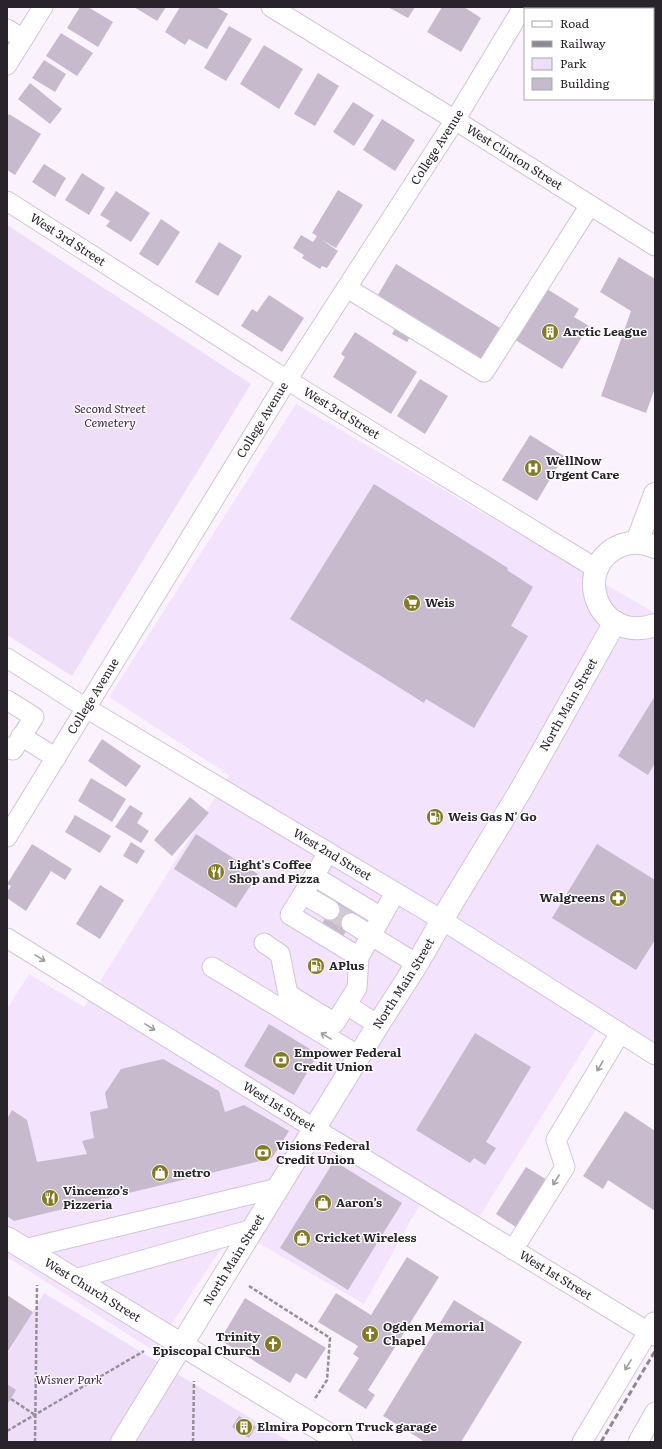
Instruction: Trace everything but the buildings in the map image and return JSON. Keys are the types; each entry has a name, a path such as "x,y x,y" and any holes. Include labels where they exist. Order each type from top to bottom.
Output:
{"main road":[{"path":"655,494 646,545 627,544 618,547 609,553 597,569 594,579 596,599 600,608 607,616 624,627 634,629 655,625"},
{"name":"North Main Street","path":"122,1442 416,964 522,788 615,622"},
{"name":"West Church Street","path":"16,1244 341,1442"}],"street":[{"path":"7,65 43,7"},
{"name":"West Clinton Street","path":"271,7 455,120 655,246"},
{"name":"College Avenue","path":"7,837 287,380 455,120 523,7"},
{"path":"7,29 23,39"},
{"name":"West 3rd Street","path":"7,201 287,380 597,569"},
{"path":"347,288 484,372 590,205"},
{"name":"West 2nd Street","path":"7,658 86,708 442,920 655,1055"},
{"path":"7,700 34,717 14,741 56,758"},
{"path":"328,852 290,916 358,957"},
{"path":"314,876 381,917"},
{"path":"264,943 280,954 288,994 335,1023 357,988 358,957 395,893"},
{"path":"303,894 330,910"},
{"path":"351,923 416,964"},
{"name":"West 1st Street","path":"7,938 314,1129 513,1250 653,1329"},
{"path":"212,967 359,1056"},
{"path":"347,1005 378,1025"},
{"path":"513,1250 565,1167 556,1140 620,1033"},
{"path":"16,1244 278,1188"},
{"path":"75,1279 253,1229"},
{"path":"582,1442 653,1329"},
{"path":"638,1442 655,1412"}],"path":[{"path":"35,1442 37,1285"},
{"path":"250,1286 330,1338 327,1380 314,1400"},
{"path":"7,1431 144,1350"},
{"path":"193,1442 194,1381"},
{"path":"11,1399 36,1415"}],"shaded area":[{"path":"296,404 655,613 655,1045 606,1013 468,1235 420,1204 364,1304 234,1229 154,1351 7,1257 7,1009 29,974 84,1007 229,775 109,697"}],"green space":[{"name":"Second Street Cemetery","path":"7,225 251,384 72,676 7,635"},
{"name":"Wisner Park","path":"44,1293 290,1442 7,1442 7,1355"}],"tunnel":[{"path":"330,910 351,923"}],"railway":[{"path":"601,1442 655,1351"}],"place":[{"name":"Arctic League","path":"550,332"},
{"name":"WellNow Urgent Care","path":"533,468"},
{"name":"Weis","path":"412,603"},
{"name":"Weis Gas N' Go","path":"435,817"},
{"name":"Light's Coffee Shop and Pizza","path":"216,872"},
{"name":"Walgreens","path":"618,898"},
{"name":"APlus","path":"316,966"},
{"name":"Empower Federal Credit Union","path":"281,1060"},
{"name":"Visions Federal Credit Union","path":"263,1153"},
{"name":"metro","path":"160,1173"},
{"name":"Vincenzo’s Pizzeria","path":"50,1198"},
{"name":"Aaron’s","path":"323,1203"},
{"name":"Cricket Wireless","path":"302,1238"},
{"name":"Ogden Memorial Chapel","path":"370,1334"},
{"name":"Trinity Episcopal Church","path":"273,1344"},
{"name":"Elmira Popcorn Truck garage","path":"244,1427"}]}
